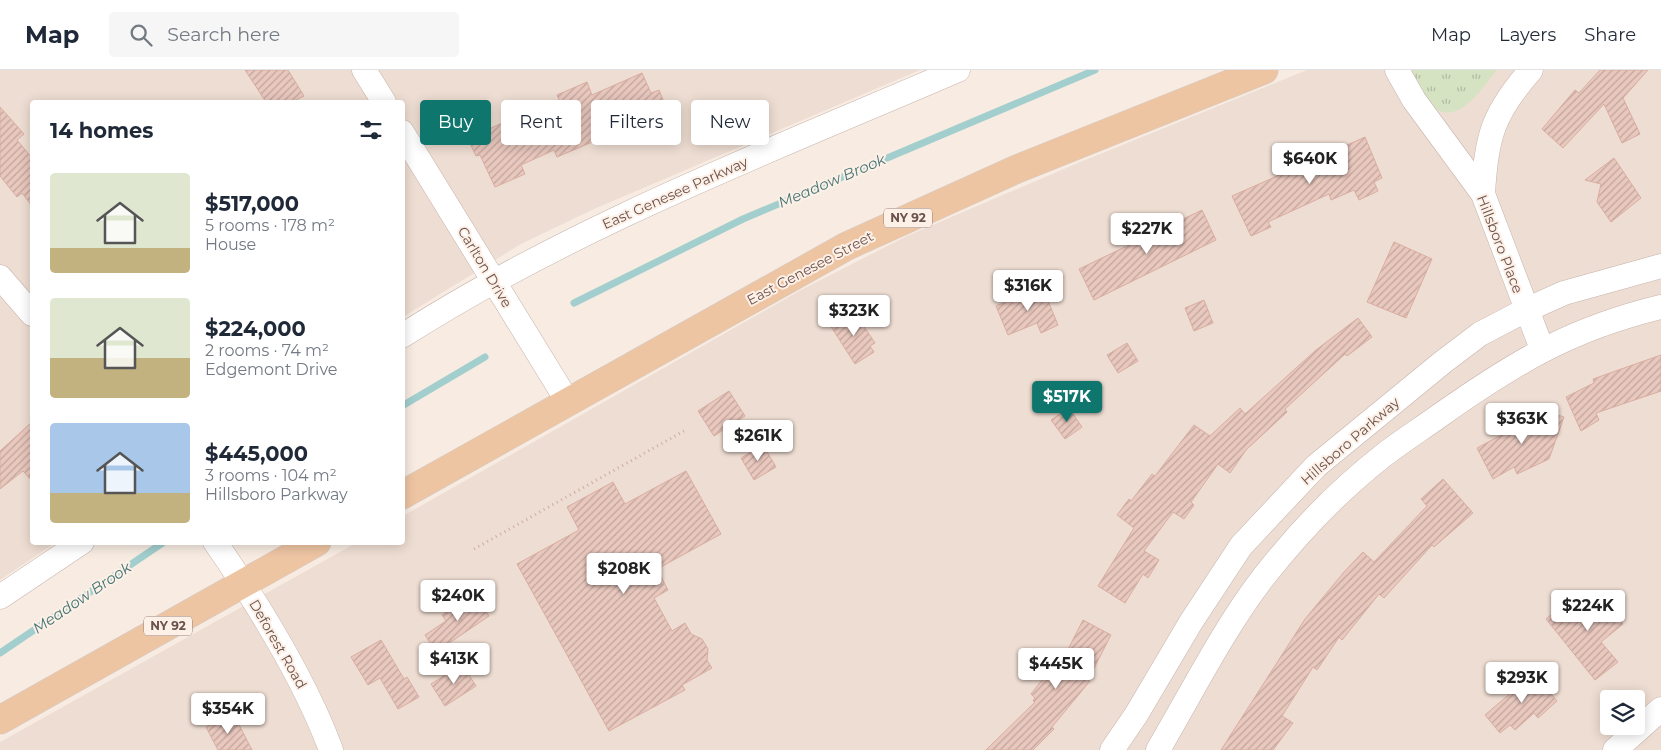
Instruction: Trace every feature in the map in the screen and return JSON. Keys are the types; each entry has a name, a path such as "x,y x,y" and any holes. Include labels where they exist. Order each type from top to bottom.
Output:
{"main road":[{"name":"East Genesee Street","path":"405,493 847,246 1016,169 1264,70"},
{"name":"NY 92","path":"0,720 312,545"}],"street":[{"path":"364,70 383,100"},
{"name":"East Genesee Parkway","path":"405,334 494,281 650,202 958,70"},
{"name":"Hillsboro Place","path":"1397,70 1414,100 1483,194 1542,349"},
{"path":"1483,194 1485,157 1496,118 1508,96 1530,70"},
{"name":"Carlton Drive","path":"405,137 568,402"},
{"name":"Hillsboro Parkway","path":"1112,750 1136,715 1192,622 1241,546 1316,466 1480,334 1526,310 1564,294 1661,266"},
{"path":"0,277 30,312"},
{"path":"1158,750 1226,634 1261,580 1340,493 1383,456 1497,375 1542,349 1575,334 1661,307"},
{"path":"0,597 78,545"},
{"name":"Deforest Road","path":"217,545 243,584 318,714 331,750"},
{"path":"1615,750 1661,709"}],"path":[{"path":"474,549 684,431"}],"shaded area":[{"path":"0,70 920,70 769,134 769,100 691,100 691,145 744,145 594,209 521,244 405,316 405,100 30,100 30,545 52,545 0,580"},
{"path":"1307,70 1661,70 1661,750 0,750 0,742 352,545 405,545 405,515 801,290 907,236 1078,163"}],"green space":[{"path":"1406,70 1497,70 1470,102 1453,112 1444,112 1431,105"}],"building":[{"path":"245,70 288,70 304,96 296,100 265,100"},
{"path":"1600,70 1648,70 1623,98 1640,134 1622,143 1604,104 1563,148 1542,129 1575,90 1579,93"},
{"path":"642,73 651,93 659,90 663,100 591,100 591,143 557,157 554,150 521,165 525,174 495,187 480,155 476,156 471,145 491,145 491,128 501,123 501,145 581,145 581,100 559,100 557,95 587,82 592,95"},
{"path":"0,107 24,134 17,140 30,156 30,203 22,193 17,197 0,176"},
{"path":"1365,137 1382,178 1374,182 1378,191 1359,200 1354,190 1331,200 1329,194 1268,222 1271,227 1251,236 1232,196"},
{"path":"1614,158 1641,198 1611,222 1597,202 1601,184 1585,180"},
{"path":"1202,210 1216,240 1094,300 1079,269"},
{"path":"1394,242 1432,259 1406,318 1367,302"},
{"path":"1042,286 1058,325 1041,333 1037,323 1008,335 996,306"},
{"path":"1204,300 1213,323 1194,331 1185,308"},
{"path":"853,310 875,343 870,346 874,352 855,364 830,325"},
{"path":"1358,318 1372,337 1347,356 1345,354 1285,409 1287,412 1246,450 1230,473 1218,464 1191,502 1194,505 1184,519 1173,512 1144,551 1159,560 1148,578 1143,574 1125,603 1098,586 1134,528 1117,515 1129,499 1131,501 1152,474 1155,476 1194,425 1210,436 1240,408 1245,414 1316,350"},
{"path":"1127,343 1138,361 1118,373 1107,355"},
{"path":"1661,355 1661,391 1596,413 1599,420 1581,431 1566,397 1594,383 1593,379"},
{"path":"729,391 745,416 714,436 698,411"},
{"path":"1069,408 1082,427 1065,439 1051,420"},
{"path":"1546,411 1564,417 1549,459 1517,474 1514,467 1493,479 1477,448"},
{"path":"30,424 30,479 23,471 0,489 0,451"},
{"path":"763,445 776,467 754,480 741,458"},
{"path":"686,471 721,534 657,569 668,590 654,598 672,631 685,623 691,634 702,639 708,649 707,660 712,668 682,685 685,690 609,731 517,564 579,530 567,507 613,482 625,504"},
{"path":"1443,479 1473,513 1434,547 1432,545 1384,598 1379,594 1342,640 1339,637 1317,670 1313,667 1282,716 1293,723 1273,750 1221,750 1305,619 1363,552 1374,562 1427,506 1421,499"},
{"path":"1596,590 1623,624 1601,642 1618,662 1595,680 1546,619 1562,606 1568,613"},
{"path":"474,593 489,616 436,652 425,635 446,621 442,615"},
{"path":"1083,620 1111,635 1088,680 1090,681 1052,727 1054,729 1033,750 986,750 1035,702 1033,701 1035,698 1031,694 1049,671 1042,666 1054,651 1063,659"},
{"path":"381,640 404,679 407,677 419,697 398,709 380,678 368,685 351,657"},
{"path":"462,664 476,686 445,706 431,684"},
{"path":"1530,669 1557,701 1538,718 1534,713 1515,730 1510,725 1500,733 1485,715 1520,685 1517,680"},
{"path":"233,713 252,750 218,750 206,727"}],"waterway":[{"name":"Meadow Brook","path":"574,303 743,219 1095,70"},
{"name":"Meadow Brook","path":"405,404 485,357"},
{"name":"Meadow Brook","path":"0,653 160,545"}]}
